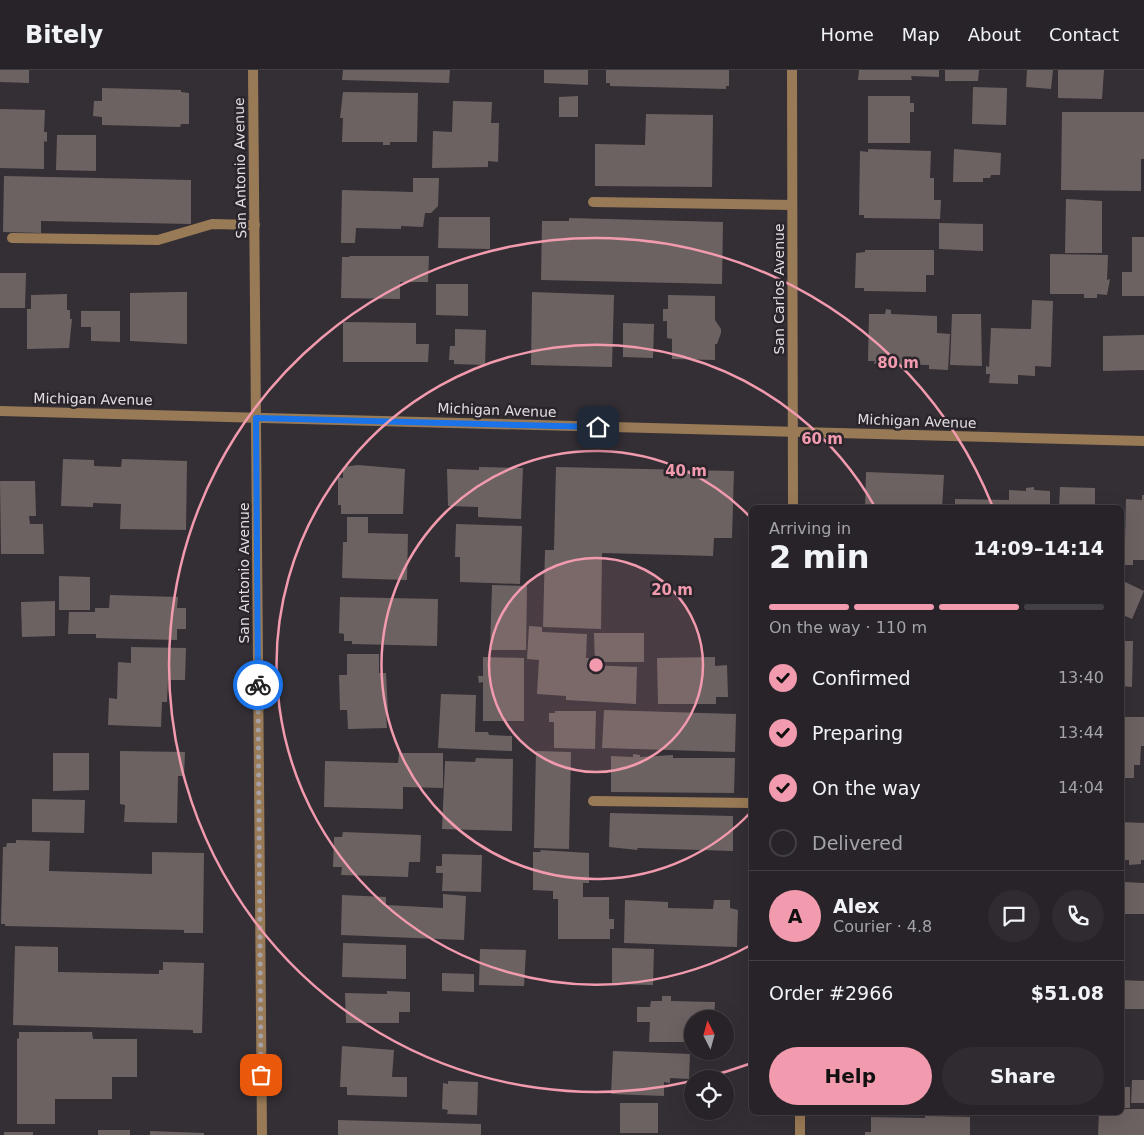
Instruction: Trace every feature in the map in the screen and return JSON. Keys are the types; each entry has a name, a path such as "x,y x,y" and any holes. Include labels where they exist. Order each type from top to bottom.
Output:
{"street":[{"name":"San Antonio Avenue","path":"253,70 262,1135"},
{"name":"San Carlos Avenue","path":"792,70 793,505"},
{"path":"593,202 792,205"},
{"path":"12,238 158,240 212,224 255,225"},
{"name":"Michigan Avenue","path":"0,411 1144,441"},
{"path":"593,801 749,803"},
{"path":"800,1115 800,1135"}],"building":[{"path":"0,70 29,70 29,83 0,82"},
{"path":"343,70 450,70 449,83 342,80"},
{"path":"544,70 588,70 588,85 544,83"},
{"path":"606,70 729,70 729,86 726,86 726,89 610,86 610,83 606,83"},
{"path":"859,70 939,70 939,77 911,76 912,80 858,80"},
{"path":"945,70 979,70 978,81 945,81"},
{"path":"1027,70 1053,70 1051,89 1026,87"},
{"path":"1058,70 1104,70 1102,99 1058,98"},
{"path":"973,87 1007,88 1006,125 972,124"},
{"path":"102,88 181,90 181,92 189,93 189,124 181,124 180,127 102,125 102,117 93,116 94,101 102,101"},
{"path":"343,92 418,93 417,142 390,142 390,145 383,145 383,142 342,142 343,118 340,118"},
{"path":"578,96 578,117 559,117 559,97"},
{"path":"868,96 910,96 910,103 914,103 914,112 910,112 910,143 868,143"},
{"path":"453,101 492,102 491,123 499,123 498,162 488,161 488,167 432,168 433,131 452,132"},
{"path":"0,109 45,110 44,132 47,132 47,142 44,141 44,169 0,168"},
{"path":"1062,112 1144,112 1144,159 1141,159 1141,191 1061,190"},
{"path":"646,114 713,115 712,187 595,186 595,144 645,145"},
{"path":"57,135 96,135 96,171 56,170"},
{"path":"868,149 931,151 930,178 934,178 934,200 941,200 940,219 864,218 864,215 859,215 860,151 868,152"},
{"path":"954,149 1001,153 1000,175 991,175 990,178 983,178 983,182 953,182"},
{"path":"4,176 191,180 191,224 41,221 41,233 3,232"},
{"path":"413,178 439,178 438,206 431,213 425,213 423,227 401,226 401,229 356,228 355,243 341,243 342,190 413,192"},
{"path":"1066,199 1102,201 1102,253 1065,253"},
{"path":"439,217 490,217 490,249 438,248"},
{"path":"569,218 723,222 722,284 541,280 542,221 569,221"},
{"path":"939,223 983,224 983,251 939,249"},
{"path":"1132,237 1144,237 1144,296 1122,296 1122,272 1132,272"},
{"path":"865,250 934,250 934,275 926,275 926,292 864,291 864,288 855,288 856,253 865,252"},
{"path":"1050,254 1108,255 1107,280 1110,279 1107,295 1097,294 1097,298 1084,298 1084,294 1050,294"},
{"path":"429,256 428,282 400,282 400,299 341,298 342,257"},
{"path":"0,273 26,273 25,308 0,308"},
{"path":"436,284 468,284 468,316 436,315"},
{"path":"187,292 187,344 130,341 130,293"},
{"path":"532,292 614,295 612,367 531,365"},
{"path":"67,294 67,310 70,310 70,319 72,319 69,348 27,349 27,309 31,309 31,295"},
{"path":"668,295 715,296 715,320 721,329 721,333 717,344 715,344 715,360 672,359 672,339 667,338 667,321 663,321 663,309 668,309"},
{"path":"1032,300 1053,301 1051,367 1035,366 1035,376 1018,375 1018,384 989,383 990,374 986,374 986,366 989,367 991,328 1031,329"},
{"path":"886,309 891,310 891,314 937,316 937,333 950,334 948,370 929,369 929,365 874,364 875,361 868,361 869,314 885,314"},
{"path":"81,311 120,311 120,342 91,341 91,327 81,327"},
{"path":"952,314 981,314 982,366 950,365"},
{"path":"343,322 416,323 416,344 429,344 428,362 343,362"},
{"path":"623,323 654,324 653,358 623,357"},
{"path":"455,329 486,330 485,365 454,364 454,360 449,360 450,346 455,346"},
{"path":"1144,335 1144,370 1103,371 1103,336"},
{"path":"63,459 94,460 94,466 121,467 122,459 187,461 186,530 120,529 121,504 93,503 93,507 61,506"},
{"path":"358,465 405,469 403,514 341,514 341,505 338,505 338,477 343,478 343,467"},
{"path":"479,467 523,468 521,519 478,517 478,507 448,506 447,469 479,470"},
{"path":"556,467 734,471 732,538 714,538 713,556 602,553 601,629 543,627 545,550 554,550"},
{"path":"866,472 944,475 942,505 865,505"},
{"path":"0,481 35,481 36,516 29,516 30,524 43,524 44,554 1,554"},
{"path":"1034,487 1034,490 1050,491 1050,505 955,505 955,499 1009,500 1009,490 1026,491 1026,488"},
{"path":"1060,487 1095,488 1095,505 1059,505"},
{"path":"1142,495 1144,495 1144,560 1133,560 1133,565 1124,565 1126,499 1142,500"},
{"path":"347,517 368,517 368,533 408,534 407,580 342,578 343,542 347,542"},
{"path":"456,524 522,526 520,584 460,582 460,557 455,557"},
{"path":"59,576 90,577 90,610 59,610"},
{"path":"1124,581 1144,591 1132,619 1124,615"},
{"path":"492,585 527,586 526,650 490,650"},
{"path":"110,595 178,597 177,608 186,608 186,629 177,629 177,640 96,638 96,634 68,634 69,612 95,612 95,608 109,608"},
{"path":"340,597 438,599 437,646 352,644 352,641 344,641 344,634 339,633"},
{"path":"55,601 55,636 22,637 21,602"},
{"path":"529,626 542,627 542,632 587,634 586,658 589,658 588,665 637,667 636,704 566,700 566,696 537,694 539,660 527,659"},
{"path":"594,633 644,633 644,662 595,662"},
{"path":"1124,641 1133,641 1132,687 1124,686"},
{"path":"131,647 186,648 185,680 168,680 167,702 162,702 161,727 108,725 109,698 117,699 118,662 131,663"},
{"path":"347,654 379,654 379,673 386,673 387,728 348,729 347,710 340,710 339,675 347,675"},
{"path":"483,657 524,658 524,721 483,721 483,682 479,683 478,676 483,676"},
{"path":"715,657 715,666 727,665 728,697 716,697 716,704 658,704 657,658"},
{"path":"441,694 476,695 475,732 512,736 512,751 438,748"},
{"path":"604,710 736,714 735,752 602,748"},
{"path":"555,711 596,711 595,749 554,748 554,722 549,722 549,713 555,713"},
{"path":"1124,717 1144,717 1144,746 1141,746 1140,765 1134,765 1134,778 1124,778"},
{"path":"120,751 185,752 184,776 178,776 177,823 124,822 125,805 120,804"},
{"path":"536,751 571,752 569,849 534,848"},
{"path":"53,753 89,753 89,790 53,791"},
{"path":"399,753 443,753 443,788 403,787 403,809 324,807 325,761 398,763"},
{"path":"633,754 640,755 640,757 673,755 673,758 735,758 734,793 611,792 611,756 633,757"},
{"path":"476,758 513,759 512,831 442,829 445,761 475,762"},
{"path":"32,799 85,800 84,833 32,832"},
{"path":"610,813 733,816 733,851 637,848 638,850 609,847"},
{"path":"1124,822 1144,823 1144,860 1141,860 1141,864 1129,865 1129,860 1124,860"},
{"path":"343,832 421,835 420,862 409,862 408,877 341,875 342,867 333,867 334,837 342,837"},
{"path":"16,840 50,841 49,871 152,874 152,852 204,853 203,933 184,933 184,930 5,926 5,924 1,924 3,847 6,847 7,843 16,843"},
{"path":"540,850 589,853 589,883 583,883 583,897 609,897 609,919 614,919 614,929 610,929 610,939 558,939 558,899 553,899 553,891 533,890 533,852 541,852"},
{"path":"442,854 482,855 481,892 442,891 443,873 436,873 436,866 442,866"},
{"path":"1124,882 1144,883 1144,914 1124,914"},
{"path":"443,894 466,896 464,940 341,935 342,895 386,897 386,905 443,908"},
{"path":"625,900 668,902 668,908 713,909 714,900 730,900 730,908 738,910 737,947 624,943"},
{"path":"343,943 406,945 406,979 342,977"},
{"path":"15,946 58,947 58,972 159,974 159,970 163,970 163,962 204,963 202,1033 193,1033 193,1030 13,1025"},
{"path":"612,948 654,949 653,985 612,984"},
{"path":"480,949 526,950 524,986 479,985"},
{"path":"442,973 474,974 474,992 442,991"},
{"path":"1124,980 1144,981 1144,1009 1124,1009"},
{"path":"387,991 410,992 410,1012 399,1012 399,1023 346,1023 345,993 387,994"},
{"path":"662,996 671,996 671,1001 715,1002 715,1010 684,1010 684,1042 649,1042 650,1022 637,1022 637,1007 650,1007 651,1001 662,1001"},
{"path":"19,1032 92,1032 93,1039 137,1039 137,1077 112,1077 112,1099 55,1099 55,1124 17,1124 17,1039 19,1038"},
{"path":"342,1046 394,1050 392,1077 407,1077 407,1097 347,1095 347,1087 340,1087"},
{"path":"613,1051 684,1054 684,1060 690,1060 689,1070 684,1070 684,1079 670,1078 670,1083 664,1082 664,1096 611,1094"},
{"path":"1132,1080 1144,1080 1144,1103 1131,1103"},
{"path":"448,1081 478,1082 477,1115 447,1114 448,1110 442,1109 443,1083 448,1084"},
{"path":"1124,1087 1130,1087 1130,1108 1124,1108"},
{"path":"620,1103 658,1103 658,1133 620,1133"},
{"path":"1124,1109 1144,1109 1144,1135 1098,1135 1099,1115 1124,1115"},
{"path":"925,1116 970,1117 970,1135 865,1135 865,1132 871,1132 871,1117 925,1118"},
{"path":"338,1120 481,1124 481,1135 338,1135"},
{"path":"98,1130 130,1130 130,1135 98,1135"},
{"path":"150,1131 204,1133 204,1135 150,1135"},
{"path":"4,1132 33,1132 33,1135 4,1135"}],"way so far":[{"path":"258,685 261,1075"}],"route":[{"path":"258,685 256,418 598,427"}]}
